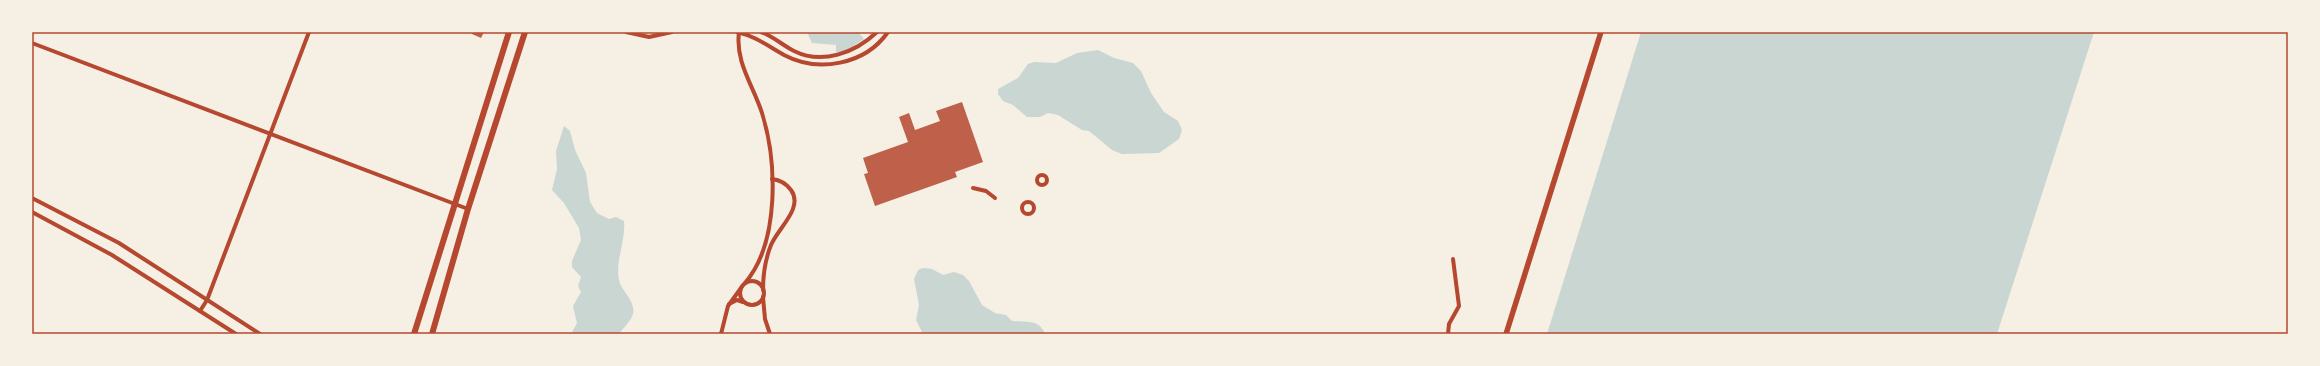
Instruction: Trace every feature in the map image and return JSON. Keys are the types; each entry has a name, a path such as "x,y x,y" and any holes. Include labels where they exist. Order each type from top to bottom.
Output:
{"main road":[{"path":"414,334 509,32"},
{"path":"432,334 468,209 525,32"}],"street":[{"path":"200,311 208,300 309,32"},
{"path":"626,32 649,36 672,32"},
{"path":"721,334 728,306 757,267 765,247 771,211 772,179 767,130 754,92 741,64 738,52 738,32 762,41 795,60 813,64 846,62 858,57 872,48 888,32"},
{"path":"761,32 805,55 827,56 844,53 877,32"},
{"path":"1506,334 1601,32"},
{"path":"868,39 872,48"},
{"path":"32,43 272,133 468,209"},
{"path":"844,53 846,62"},
{"path":"770,334 764,313 763,292 767,254 774,237 791,213 794,204 793,194 789,187 780,181 772,179"},
{"path":"973,188 986,191 995,198"},
{"path":"32,198 119,243 260,334"},
{"path":"32,212 112,255 236,334"},
{"path":"1448,334 1449,324 1459,306 1452,259"},
{"path":"744,284 756,282 763,292"},
{"path":"744,284 740,296 745,302"},
{"path":"753,304 760,301 763,292"},
{"path":"728,306 737,300 758,306 764,313"}],"shaded area":[{"path":"807,32 858,32 864,39 847,50 836,53 836,45 812,43"},
{"path":"1641,32 2094,32 1997,334 1547,334"},
{"path":"1098,50 1114,58 1133,63 1141,71 1151,93 1164,112 1178,121 1182,130 1179,139 1159,153 1122,154 1112,150 1089,131 1082,130 1058,115 1048,113 1040,117 1027,117 1013,105 1003,101 998,94 998,89 1018,78 1028,64 1034,62 1056,63 1077,53"},
{"path":"564,126 570,131 575,150 586,173 590,202 597,213 609,219 616,217 624,221 624,236 619,258 618,273 620,284 632,305 633,314 631,319 619,334 571,334 577,323 573,306 581,292 578,286 581,277 572,267 572,261 581,240 579,228 564,203 552,190 557,169 556,151"},
{"path":"923,268 932,269 943,275 954,272 963,275 969,281 982,305 995,313 1006,315 1012,321 1032,322 1040,326 1045,334 923,334 916,320 919,305 914,279 918,270"}],"building":[{"path":"473,32 484,32 481,38 472,34"},
{"path":"962,102 983,162 955,172 957,177 875,206 864,174 868,173 863,158 908,142 899,117 909,113 915,130 940,121 936,111"}]}
